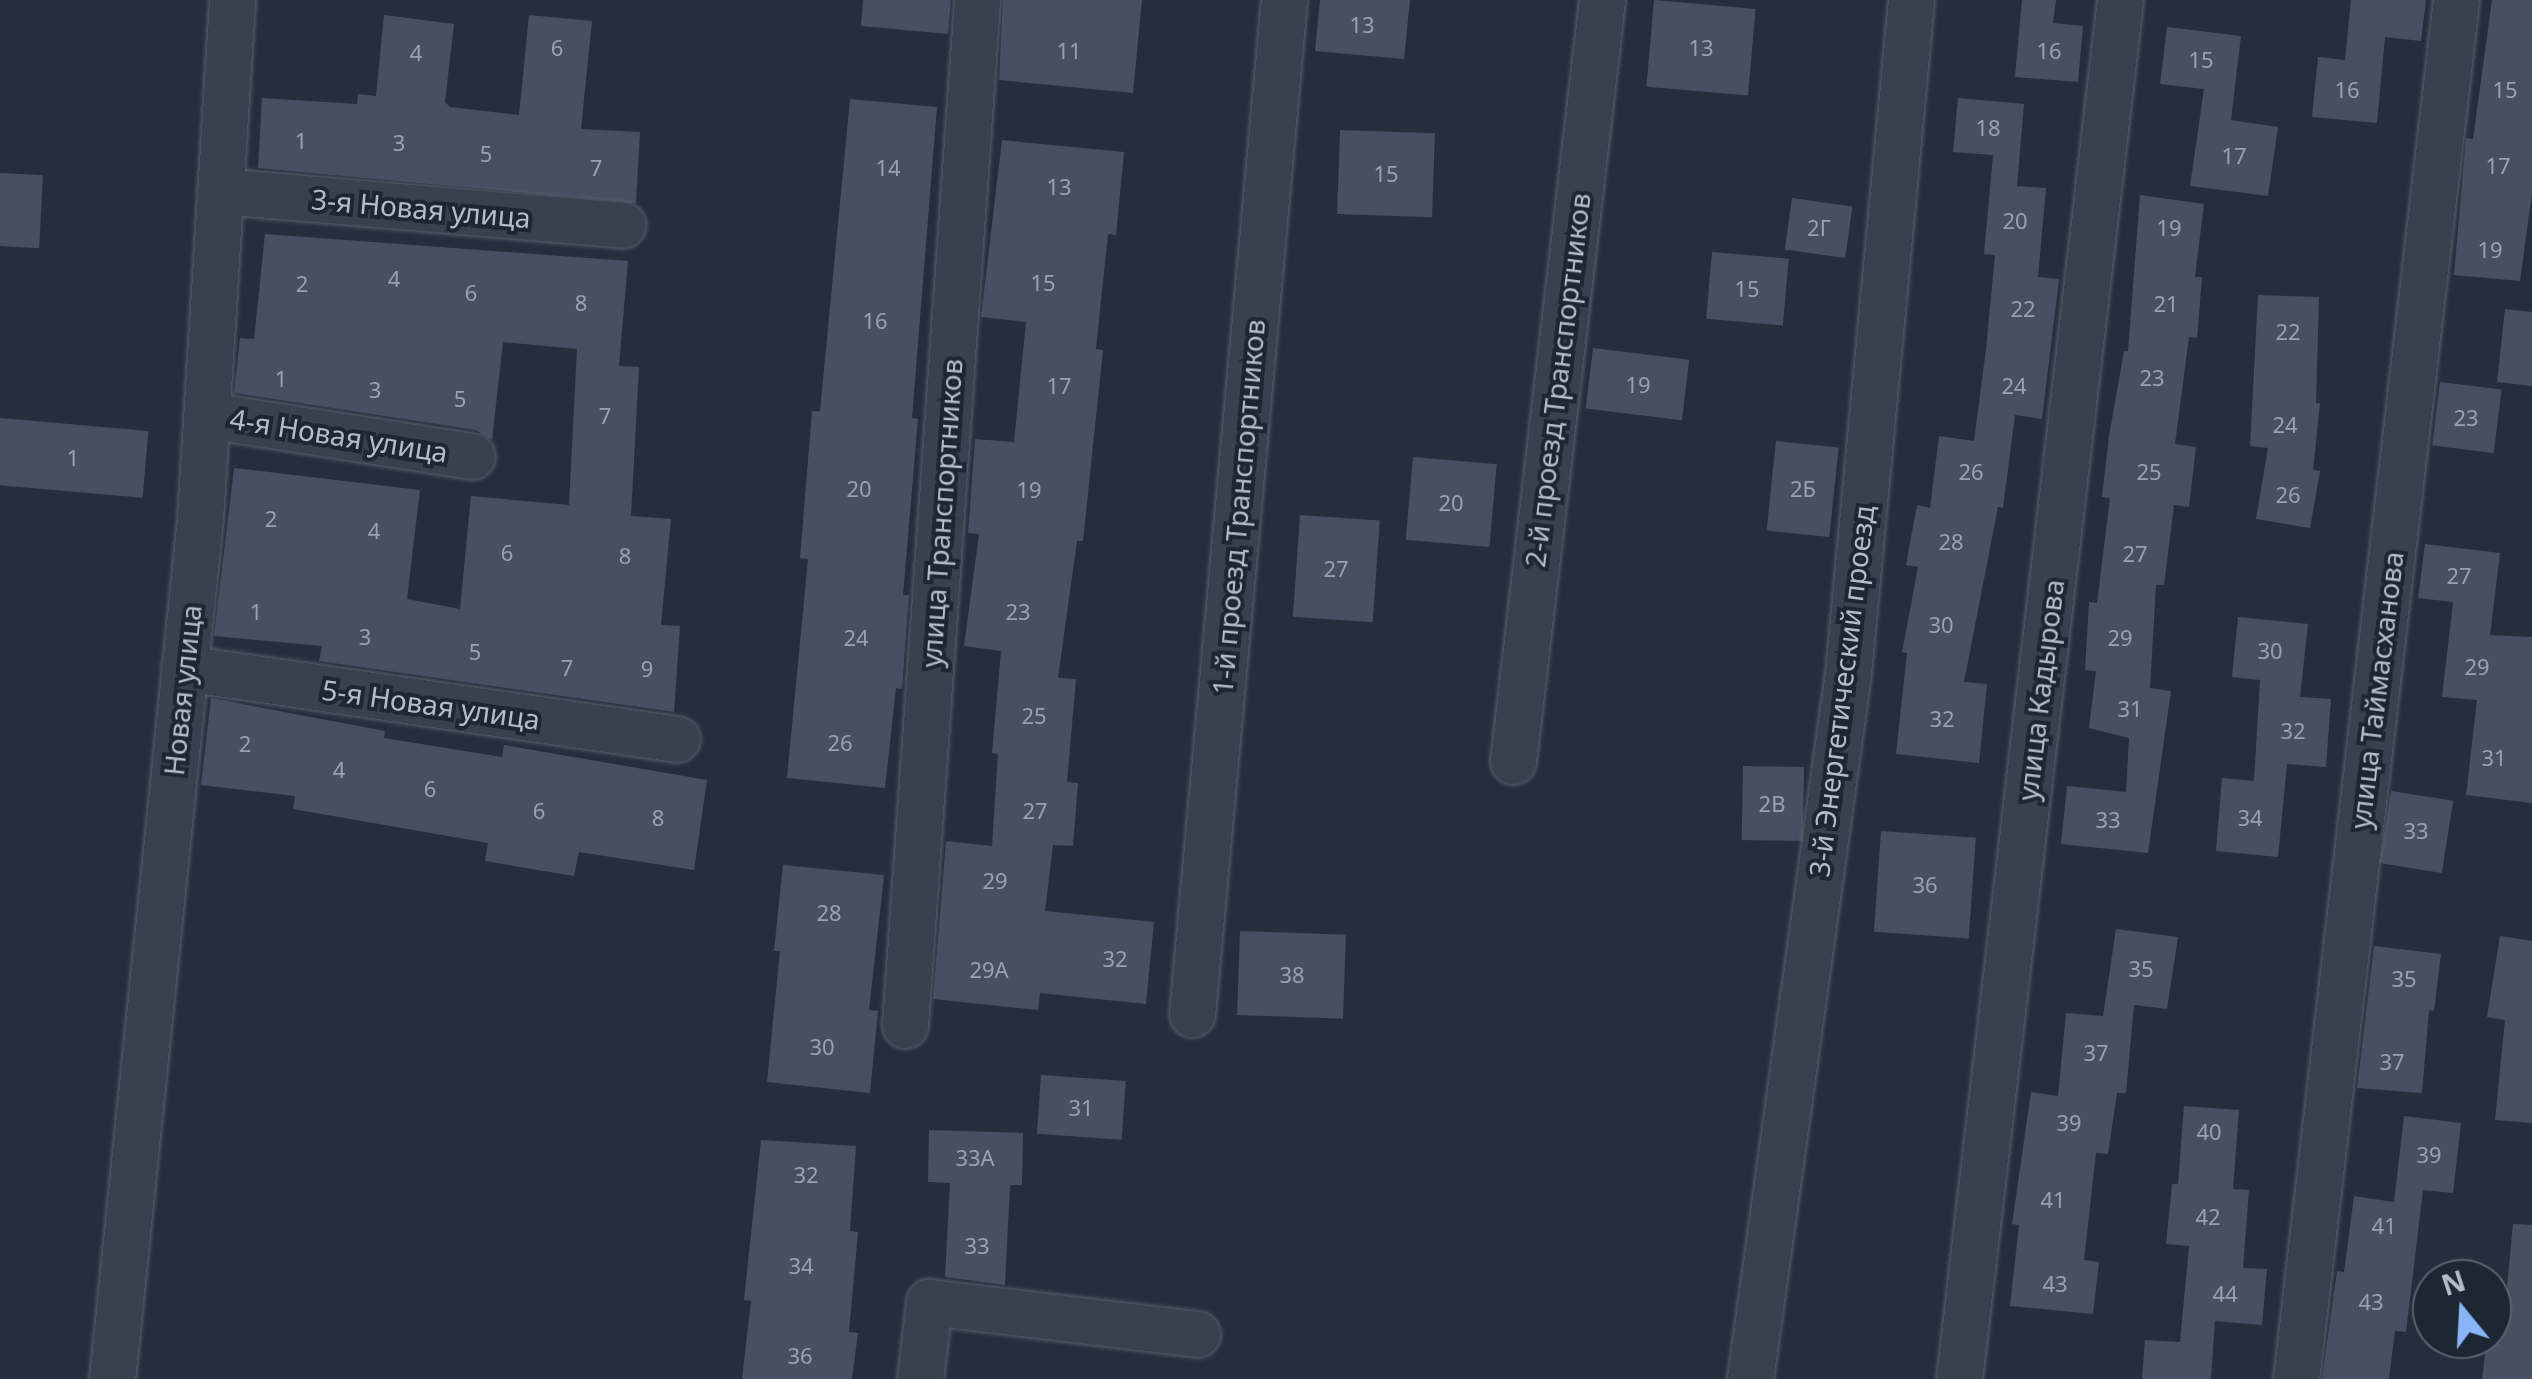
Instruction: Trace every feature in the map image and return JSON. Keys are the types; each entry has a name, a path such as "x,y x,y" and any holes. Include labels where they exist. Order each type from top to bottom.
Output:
{"street":[{"name":"Новая улица","path":"112,1379 184,668 206,414 232,0"},
{"name":"улица Транспортников","path":"905,1025 977,0"},
{"name":"1-й проезд Транспортников","path":"1192,1014 1284,0"},
{"name":"2-й проезд Транспортников","path":"1513,761 1602,0"},
{"name":"3-й Энергетический проезд","path":"1750,1379 1848,673 1911,0"},
{"name":"улица Кадырова","path":"1959,1379 2120,0"},
{"name":"улица Таймасханова","path":"2296,1379 2456,0"},
{"name":"3-я Новая улица","path":"220,191 623,225"},
{"name":"4-я Новая улица","path":"206,414 472,456"},
{"name":"5-я Новая улица","path":"184,668 677,739"},
{"path":"920,1379 929,1302 1196,1334"}],"building":[{"path":"863,0 951,0 948,34 861,26"},
{"path":"1003,0 1142,0 1133,93 999,80"},
{"path":"1320,0 1410,0 1404,59 1315,51"},
{"path":"1654,0 1756,9 1748,96 1646,87"},
{"path":"2022,0 2056,0 2053,23 2083,26 2078,82 2015,77"},
{"path":"2351,0 2426,0 2421,41 2385,37 2377,123 2312,117 2318,57 2345,60"},
{"path":"2492,0 2532,0 2532,193 2520,281 2454,275 2466,138 2473,139"},
{"path":"384,15 454,24 445,102 450,107 519,115 529,15 592,21 581,129 640,132 636,203 258,168 262,98 357,104 358,94 376,96"},
{"path":"2167,27 2241,36 2231,120 2278,127 2268,196 2190,186 2204,89 2160,84"},
{"path":"1958,98 2024,104 2017,186 2046,188 2038,277 2059,279 2042,419 2015,415 2003,508 1998,507 1964,682 1987,684 1979,763 1896,754 1907,653 1902,652 1918,567 1906,565 1917,505 1930,508 1939,436 1974,441 1995,255 1984,254 1993,155 1953,152"},
{"path":"850,99 937,107 912,418 918,419 903,595 909,595 902,689 896,688 885,788 787,778 808,559 800,558 812,411 820,411"},
{"path":"1340,130 1435,133 1432,217 1337,214"},
{"path":"1002,140 1124,152 1116,235 1108,234 1096,349 1103,350 1083,541 1077,541 1058,678 1076,679 1067,782 1078,783 1073,846 1053,845 1045,911 1154,922 1146,1004 1040,993 1038,1010 933,999 946,841 992,846 998,754 992,753 1001,651 964,646 979,534 968,533 975,439 1014,442 1026,322 981,317"},
{"path":"0,173 43,175 39,248 0,246"},
{"path":"2140,195 2204,204 2195,277 2202,277 2197,338 2189,337 2175,444 2196,447 2189,507 2174,505 2164,585 2156,585 2150,688 2171,691 2148,853 2061,844 2067,786 2126,792 2129,738 2089,728 2096,671 2085,670 2089,602 2097,603 2110,498 2102,497 2109,436 2124,351 2128,351"},
{"path":"1792,198 1852,206 1845,258 1785,249"},
{"path":"265,234 628,261 619,366 639,367 631,516 671,519 661,625 680,626 674,712 319,661 322,646 214,636 234,468 420,490 407,599 460,609 471,496 569,505 577,349 503,342 492,440 476,430 234,393 240,338 254,339"},
{"path":"1712,252 1789,259 1783,325 1706,319"},
{"path":"2258,295 2319,297 2316,403 2320,403 2313,470 2320,471 2310,528 2256,519 2268,448 2250,446"},
{"path":"2505,309 2532,312 2532,386 2497,382"},
{"path":"1593,348 1689,360 1682,420 1586,409"},
{"path":"2440,382 2502,390 2494,453 2432,446"},
{"path":"0,418 148,431 143,498 0,485"},
{"path":"1776,441 1839,448 1829,537 1767,531"},
{"path":"1413,457 1497,464 1489,547 1406,540"},
{"path":"1300,515 1380,521 1373,622 1293,617"},
{"path":"2425,544 2500,553 2490,635 2532,637 2532,803 2466,795 2477,700 2442,697 2453,602 2418,598"},
{"path":"2238,617 2308,624 2300,697 2331,699 2326,767 2287,764 2278,857 2216,851 2222,778 2254,781 2260,680 2232,677"},
{"path":"211,698 385,731 384,738 502,757 504,745 707,780 694,870 579,852 574,876 485,861 488,843 293,809 295,796 201,785"},
{"path":"1743,766 1804,767 1803,841 1742,840"},
{"path":"2391,791 2453,801 2442,873 2380,863"},
{"path":"1881,831 1976,838 1969,938 1874,932"},
{"path":"783,865 884,875 869,1010 878,1011 870,1093 767,1082 780,951 774,951"},
{"path":"2116,929 2178,937 2167,1009 2134,1005 2126,1093 2117,1093 2108,1154 2096,1153 2084,1260 2099,1262 2093,1314 2010,1306 2019,1225 2012,1224 2031,1092 2058,1096 2066,1013 2103,1016"},
{"path":"1240,931 1346,935 1343,1019 1237,1015"},
{"path":"2500,936 2532,941 2532,1123 2495,1120 2505,1020 2487,1017"},
{"path":"2374,946 2441,954 2434,1011 2429,1010 2422,1093 2357,1088"},
{"path":"1041,1075 1126,1081 1122,1140 1037,1134"},
{"path":"2184,1106 2239,1110 2233,1189 2249,1190 2243,1268 2267,1269 2262,1325 2215,1321 2211,1379 2142,1379 2145,1340 2180,1342 2189,1246 2166,1244 2172,1184 2178,1184"},
{"path":"2404,1116 2461,1123 2453,1193 2423,1190 2406,1332 2395,1331 2389,1379 2322,1379 2337,1271 2344,1272 2354,1196 2394,1202"},
{"path":"929,1130 1023,1133 1022,1185 1010,1185 1005,1285 945,1277 950,1183 928,1182"},
{"path":"761,1140 856,1146 850,1231 858,1232 849,1332 858,1333 852,1379 742,1379 751,1301 744,1300"},
{"path":"2513,1224 2532,1225 2532,1379 2482,1379 2484,1359 2512,1359 2510,1259"}]}
